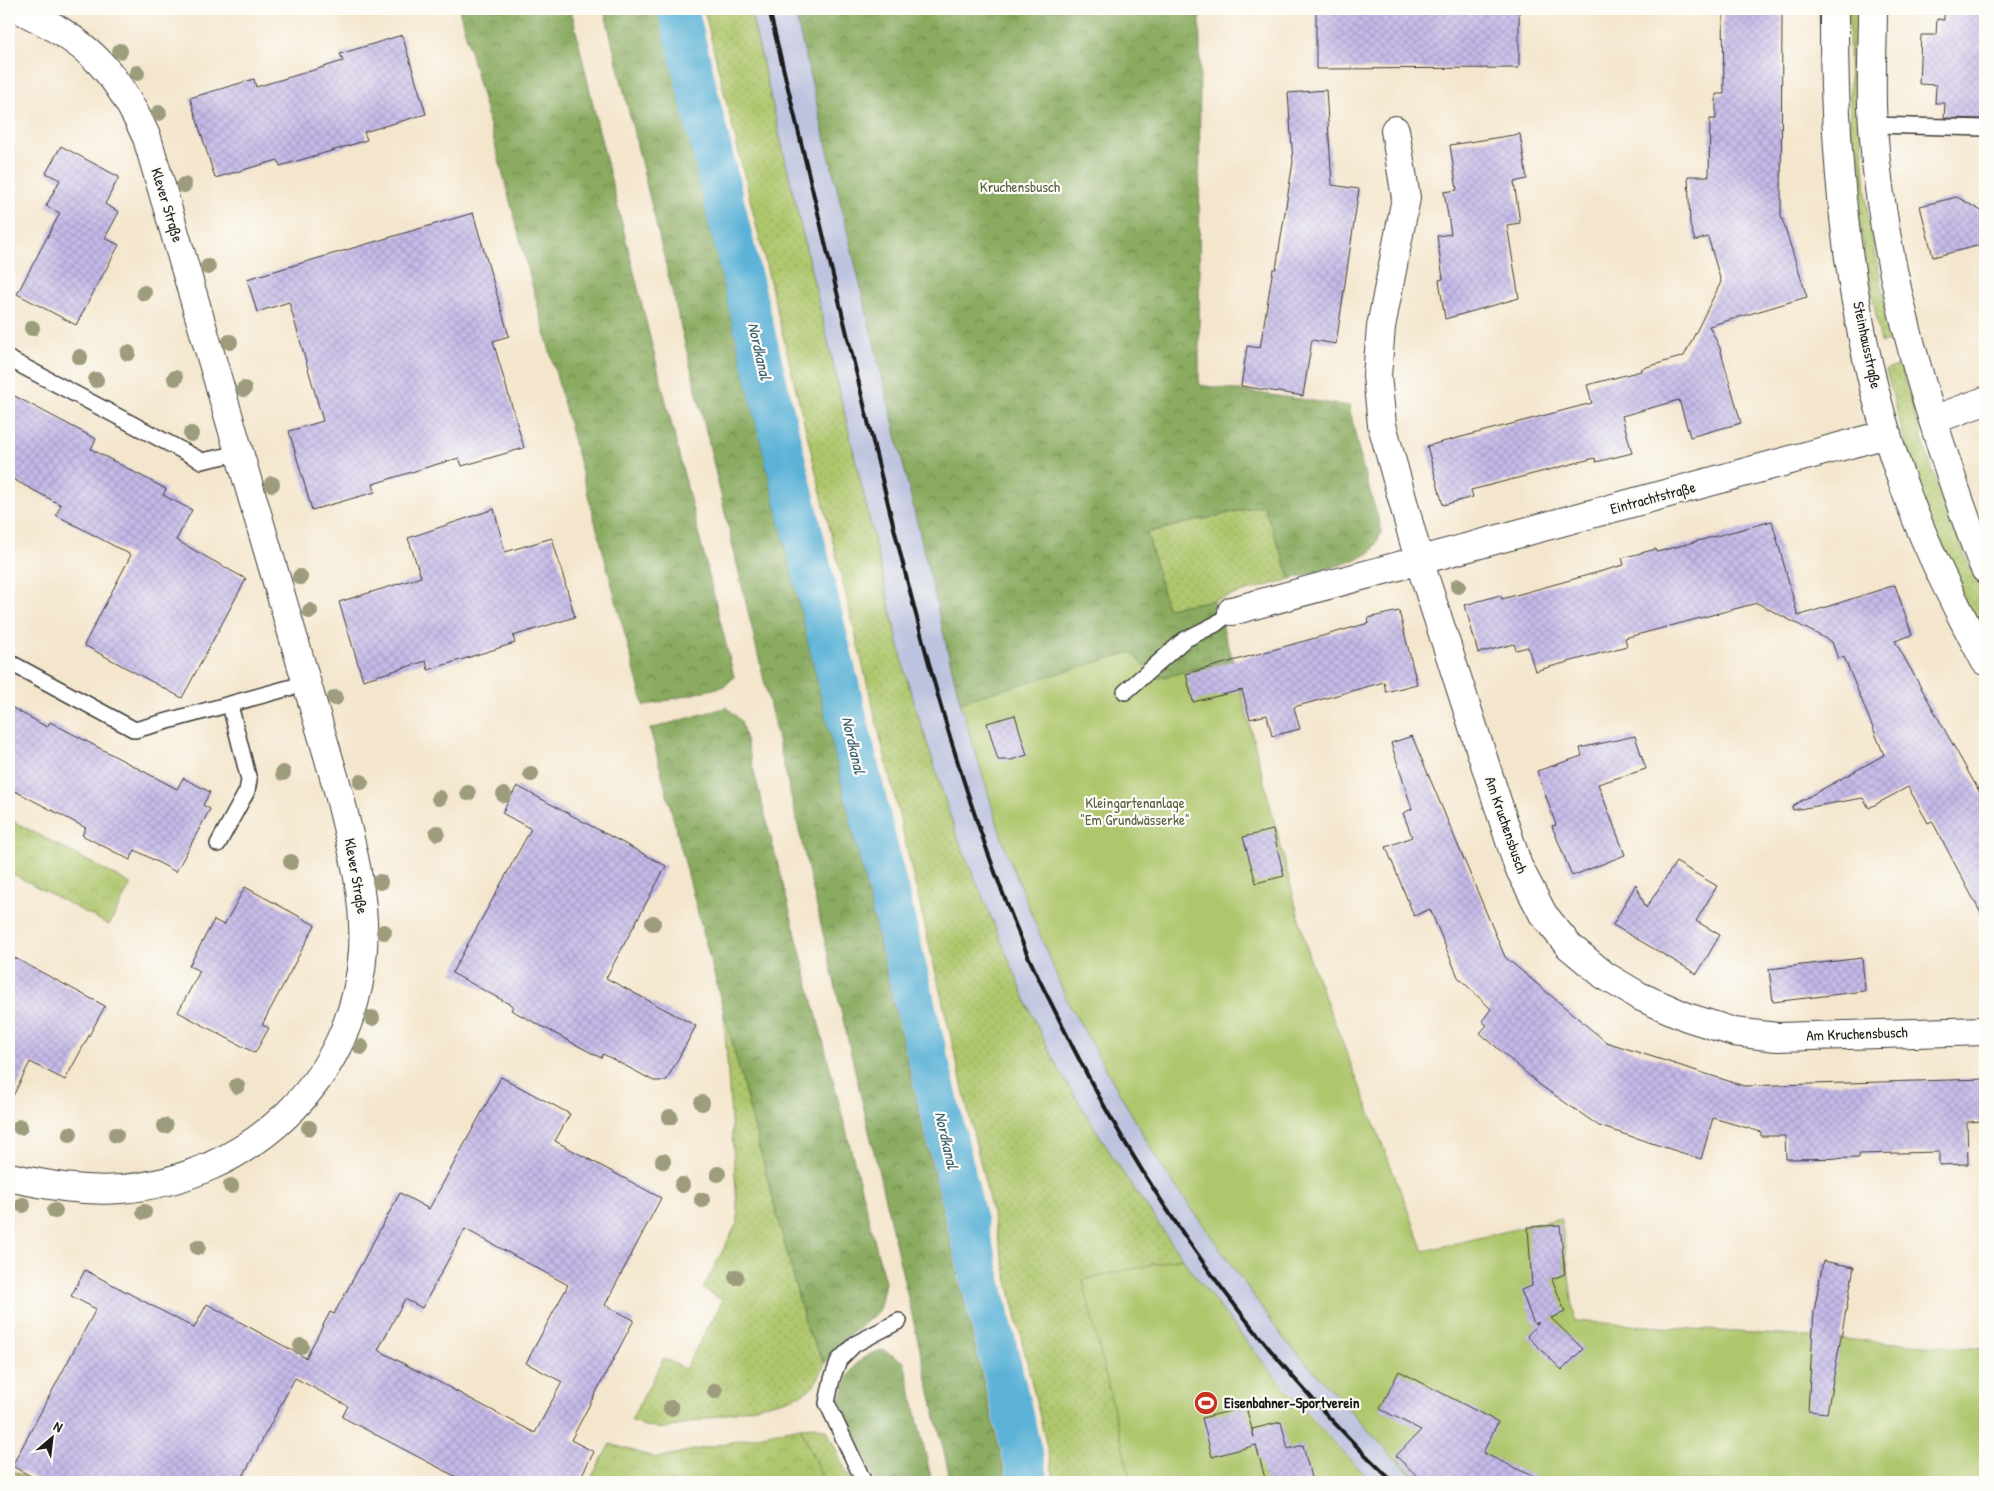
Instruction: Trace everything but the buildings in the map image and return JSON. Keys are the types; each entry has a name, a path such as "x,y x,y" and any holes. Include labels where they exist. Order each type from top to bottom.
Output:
{"street":[{"name":"Klever Straße","path":"9,1176 51,1186 121,1189 159,1183 208,1169 253,1144 284,1119 309,1090 330,1059 348,1020 358,983 363,952 364,913 358,874 338,790 147,138 130,102 111,74 84,46 56,26 19,9"},
{"name":"Steinhausstraße","path":"1834,9 1837,138 1844,216 1868,359 1887,434 1909,500 1936,565 1985,661"},
{"path":"1873,9 1873,126 1881,202 1894,274 1912,348 1933,420 1985,569"},
{"path":"1394,130 1406,198 1381,327 1377,376 1382,425 1419,560"},
{"path":"1933,420 1985,402"},
{"name":"Eintrachtstraße","path":"1232,611 1887,434"},
{"name":"Am Kruchensbusch","path":"1419,560 1518,866 1543,914 1569,946 1604,975 1639,996 1687,1017 1734,1032 1777,1037 1985,1031"}],"lane":[{"path":"1873,126 1985,128"},
{"path":"9,359 202,462 240,453"},
{"path":"1125,692 1184,640 1216,624 1232,611"},
{"path":"9,662 135,730 307,683"},
{"path":"218,844 247,791 250,780 230,705"},
{"path":"864,1482 827,1403 832,1378 839,1360 855,1344 899,1321"}],"shaded area":[{"path":"750,9 794,9 960,702 1006,851 1066,999 1160,1164 1284,1339 1392,1456 1420,1482 1373,1482 1350,1460 1249,1346 1182,1258 1119,1167 1058,1068 1032,1015 955,831 907,680"}],"green space":[{"path":"459,9 571,9 600,135 734,677 725,686 644,706"},
{"path":"604,9 658,9 1007,1482 951,1482 702,414"},
{"path":"704,9 750,9 907,680 955,831 1032,1015 1058,1068 1119,1167 1182,1258 1084,1280 1131,1482 1055,1482 894,794"},
{"name":"Kruchensbusch","path":"794,9 1200,9 1199,385 1349,406 1363,469 1382,531 1372,551 1357,560 1291,579 1263,505 1147,532 1167,608 1214,600 1233,660 1156,679 1132,653 960,702"},
{"path":"1849,9 1858,9 1861,128 1868,217 1893,340 1881,343 1858,216 1850,127"},
{"path":"1900,365 1929,461 1965,555 1985,598 1985,638 1946,564 1913,473 1886,370"},
{"path":"1263,505 1291,579 1214,600 1167,608 1146,533"},
{"name":"Kleingartenanlage \"Em Grundwässerke\"","path":"1132,652 1156,679 1233,660 1309,957 1424,1251 1561,1218 1575,1321 1985,1349 1985,1482 1420,1482 1392,1456 1284,1339 1160,1164 1066,999 1006,851 960,702"},
{"path":"727,707 741,721 885,1282 879,1311 845,1339 825,1363 807,1330 650,729"},
{"path":"9,819 131,884 109,925 9,872"},
{"path":"723,1002 807,1330 825,1363 814,1384 806,1392 793,1397 665,1429 644,1426 631,1420 664,1358 685,1369 723,1300 703,1289 738,1221"},
{"name":"Eisenbahner-Sportverein","path":"1182,1258 1273,1374 1322,1430 1373,1482 1131,1482 1083,1280"},
{"path":"883,1350 904,1362 932,1482 876,1482 840,1398 851,1373 859,1361"},
{"path":"815,1426 827,1430 851,1482 824,1482 800,1427"},
{"path":"800,1427 824,1482 589,1482 610,1444 657,1458"},
{"path":"9,1469 34,1482 9,1482"}],"waterway":[{"name":"Nordkanal","path":"678,9 1029,1482"}],"railway":[{"path":"769,9 919,629 975,816 1025,949 1089,1077 1124,1141 1162,1203 1247,1321 1293,1377 1342,1431 1393,1482"}],"place":[{"name":"Eisenbahner-Sportverein","path":"1206,1403"}]}
